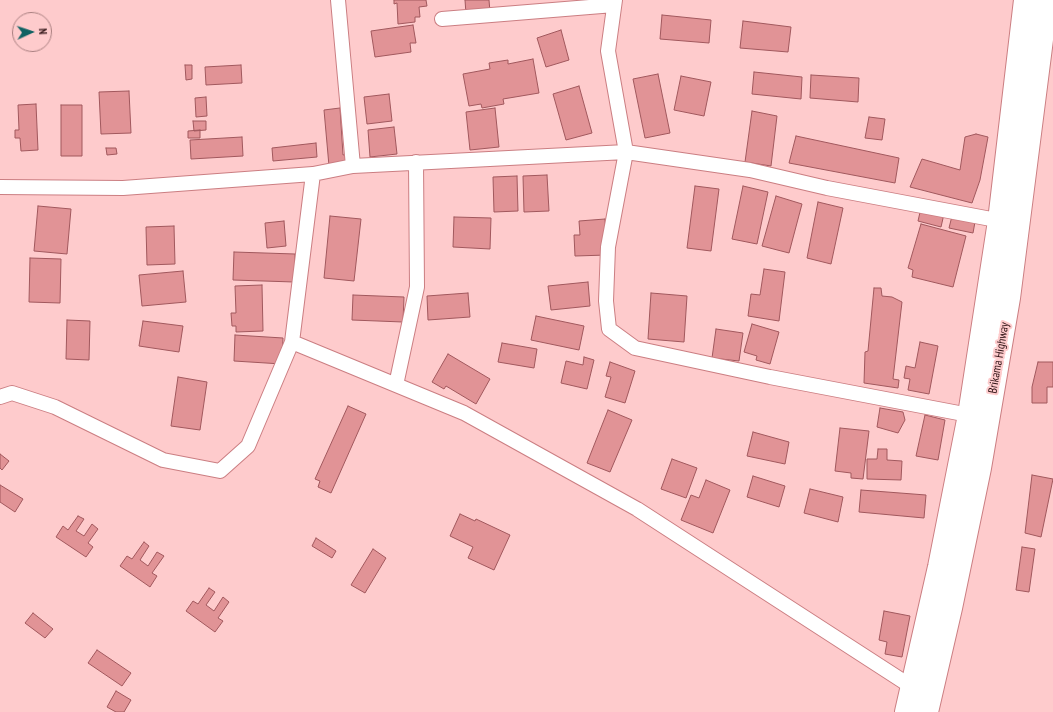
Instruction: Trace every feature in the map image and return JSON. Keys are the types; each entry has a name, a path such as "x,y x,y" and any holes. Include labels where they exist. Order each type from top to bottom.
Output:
{"highway":[{"name":"Brikama Highway","path":"927,712 951,608 980,468 1009,298 1009,222 1024,0"},
{"name":"Brikama Highway","path":"906,712 939,567 1009,222 1047,0"}],"street":[{"path":"338,0 353,166"},
{"path":"442,19 614,3 608,51 626,152 608,248 606,301 609,329 635,348 770,377 969,415"},
{"path":"0,187 123,188 313,174 353,166 626,152 750,170 828,188 1009,222"},
{"path":"396,385 417,287 416,162"},
{"path":"0,397 12,393 55,407 163,460 220,471 248,446 292,342 313,174"},
{"path":"292,342 464,413 636,509 912,687"}],"building":[{"path":"394,0 426,0 427,6 419,7 420,17 415,17 415,22 398,24 397,3 394,4"},
{"path":"465,0 489,0 490,12 466,14"},
{"path":"662,15 711,20 709,43 660,39"},
{"path":"743,21 791,27 788,52 740,48"},
{"path":"413,25 416,43 410,43 411,52 375,57 371,31"},
{"path":"561,30 569,60 546,67 537,38"},
{"path":"533,59 539,93 503,99 504,104 482,108 481,104 469,106 463,74 490,69 489,63 508,60 508,64"},
{"path":"185,65 192,65 192,79 186,80"},
{"path":"241,65 242,83 206,85 205,67"},
{"path":"754,72 802,77 801,99 752,94"},
{"path":"658,74 670,133 645,138 633,79"},
{"path":"811,75 859,78 858,102 810,98"},
{"path":"681,76 711,82 704,116 674,110"},
{"path":"579,86 592,133 566,140 553,94"},
{"path":"129,91 131,133 101,134 99,92"},
{"path":"389,94 392,121 367,124 364,97"},
{"path":"206,97 207,116 196,117 195,98"},
{"path":"36,104 38,150 21,151 20,138 15,138 15,130 19,130 18,105"},
{"path":"61,105 82,105 82,156 61,156"},
{"path":"340,108 343,155 347,154 348,165 329,166 324,110"},
{"path":"495,108 499,147 470,150 466,112"},
{"path":"752,111 777,116 771,166 745,162"},
{"path":"869,117 885,119 882,140 865,138"},
{"path":"193,121 206,121 206,130 194,131"},
{"path":"394,127 397,154 370,157 368,130"},
{"path":"200,130 200,138 188,138 188,131"},
{"path":"976,134 988,137 980,180 972,203 910,187 922,159 960,170 965,137"},
{"path":"796,136 899,158 895,183 789,163"},
{"path":"242,137 243,156 191,159 190,140"},
{"path":"316,143 317,157 273,161 272,148"},
{"path":"106,148 116,148 117,154 107,155"},
{"path":"547,175 549,211 524,212 523,176"},
{"path":"517,176 518,211 494,212 493,177"},
{"path":"695,186 719,189 711,251 687,248"},
{"path":"743,186 768,192 757,244 732,239"},
{"path":"776,196 802,204 789,253 762,246"},
{"path":"818,202 843,208 831,264 807,258"},
{"path":"38,206 71,209 67,254 34,251"},
{"path":"921,208 944,214 941,227 918,221"},
{"path":"330,216 361,219 354,281 324,278"},
{"path":"952,216 975,222 973,233 949,228"},
{"path":"454,217 491,218 490,249 453,247"},
{"path":"605,219 607,255 575,256 574,235 580,235 579,221"},
{"path":"284,221 286,246 267,248 265,223"},
{"path":"921,224 966,236 953,287 912,277 913,270 908,268"},
{"path":"174,226 175,264 147,265 146,227"},
{"path":"234,252 295,254 294,282 233,280"},
{"path":"30,258 61,259 60,303 29,302"},
{"path":"764,269 785,272 779,321 748,316 751,294 760,295"},
{"path":"183,271 186,302 142,306 139,275"},
{"path":"588,282 590,306 551,310 548,286"},
{"path":"262,285 263,331 236,332 236,326 232,326 231,313 236,313 235,286"},
{"path":"874,288 881,288 882,296 892,297 902,302 893,379 899,380 898,388 864,383 865,352 868,351"},
{"path":"468,293 470,317 428,320 427,296"},
{"path":"651,293 687,296 684,342 648,339"},
{"path":"353,295 404,297 403,322 352,320"},
{"path":"536,316 584,326 579,350 531,340"},
{"path":"67,320 90,321 89,360 66,359"},
{"path":"143,321 183,326 179,352 139,346"},
{"path":"752,324 779,332 770,364 756,360 757,356 744,352"},
{"path":"716,329 743,333 739,361 712,358"},
{"path":"235,335 283,338 282,364 234,361"},
{"path":"920,342 938,346 929,394 908,390 910,379 904,378 906,366 915,368"},
{"path":"502,343 537,349 534,368 498,362"},
{"path":"448,354 490,379 476,404 446,386 444,389 432,382"},
{"path":"584,357 594,360 587,389 561,383 566,361 583,365"},
{"path":"610,362 635,371 625,403 605,397 611,377 606,376"},
{"path":"1038,362 1053,362 1053,387 1047,387 1047,403 1032,403 1032,387"},
{"path":"178,377 207,382 200,430 171,426"},
{"path":"348,406 366,414 331,493 318,487 320,481 315,479"},
{"path":"880,408 903,412 905,420 898,433 877,427"},
{"path":"608,410 632,420 610,472 587,463"},
{"path":"925,415 945,420 938,460 916,456"},
{"path":"840,428 869,431 863,479 851,478 851,473 835,471"},
{"path":"753,432 789,442 785,464 747,456"},
{"path":"878,449 887,449 887,460 902,461 901,480 867,479 867,459 877,459"},
{"path":"0,454 9,461 2,470 0,468"},
{"path":"672,459 697,468 686,498 661,489"},
{"path":"1032,475 1053,479 1041,537 1025,533"},
{"path":"753,476 785,486 779,507 747,497"},
{"path":"706,480 730,490 713,533 681,520 691,495 699,498"},
{"path":"0,485 23,499 15,512 0,502"},
{"path":"810,489 843,497 838,522 804,513"},
{"path":"861,490 926,495 924,518 859,512"},
{"path":"460,514 475,521 476,519 510,535 494,570 468,558 473,547 450,536"},
{"path":"78,516 84,519 76,531 84,536 92,524 98,529 88,543 93,547 86,557 56,537 63,526 68,530"},
{"path":"316,538 336,551 332,558 312,546"},
{"path":"144,542 149,546 140,560 148,566 157,552 164,556 152,573 157,576 150,587 120,566 127,556 132,559"},
{"path":"1022,547 1035,549 1029,592 1016,590"},
{"path":"373,549 386,558 365,593 351,585"},
{"path":"209,588 215,592 206,605 214,611 223,597 229,602 218,618 223,621 215,632 186,611 193,601 198,604"},
{"path":"884,611 910,616 902,657 885,654 887,642 879,640"},
{"path":"33,613 53,629 45,638 25,623"},
{"path":"97,650 131,673 122,686 88,663"},
{"path":"116,691 131,700 124,712 116,712 107,707"}]}
